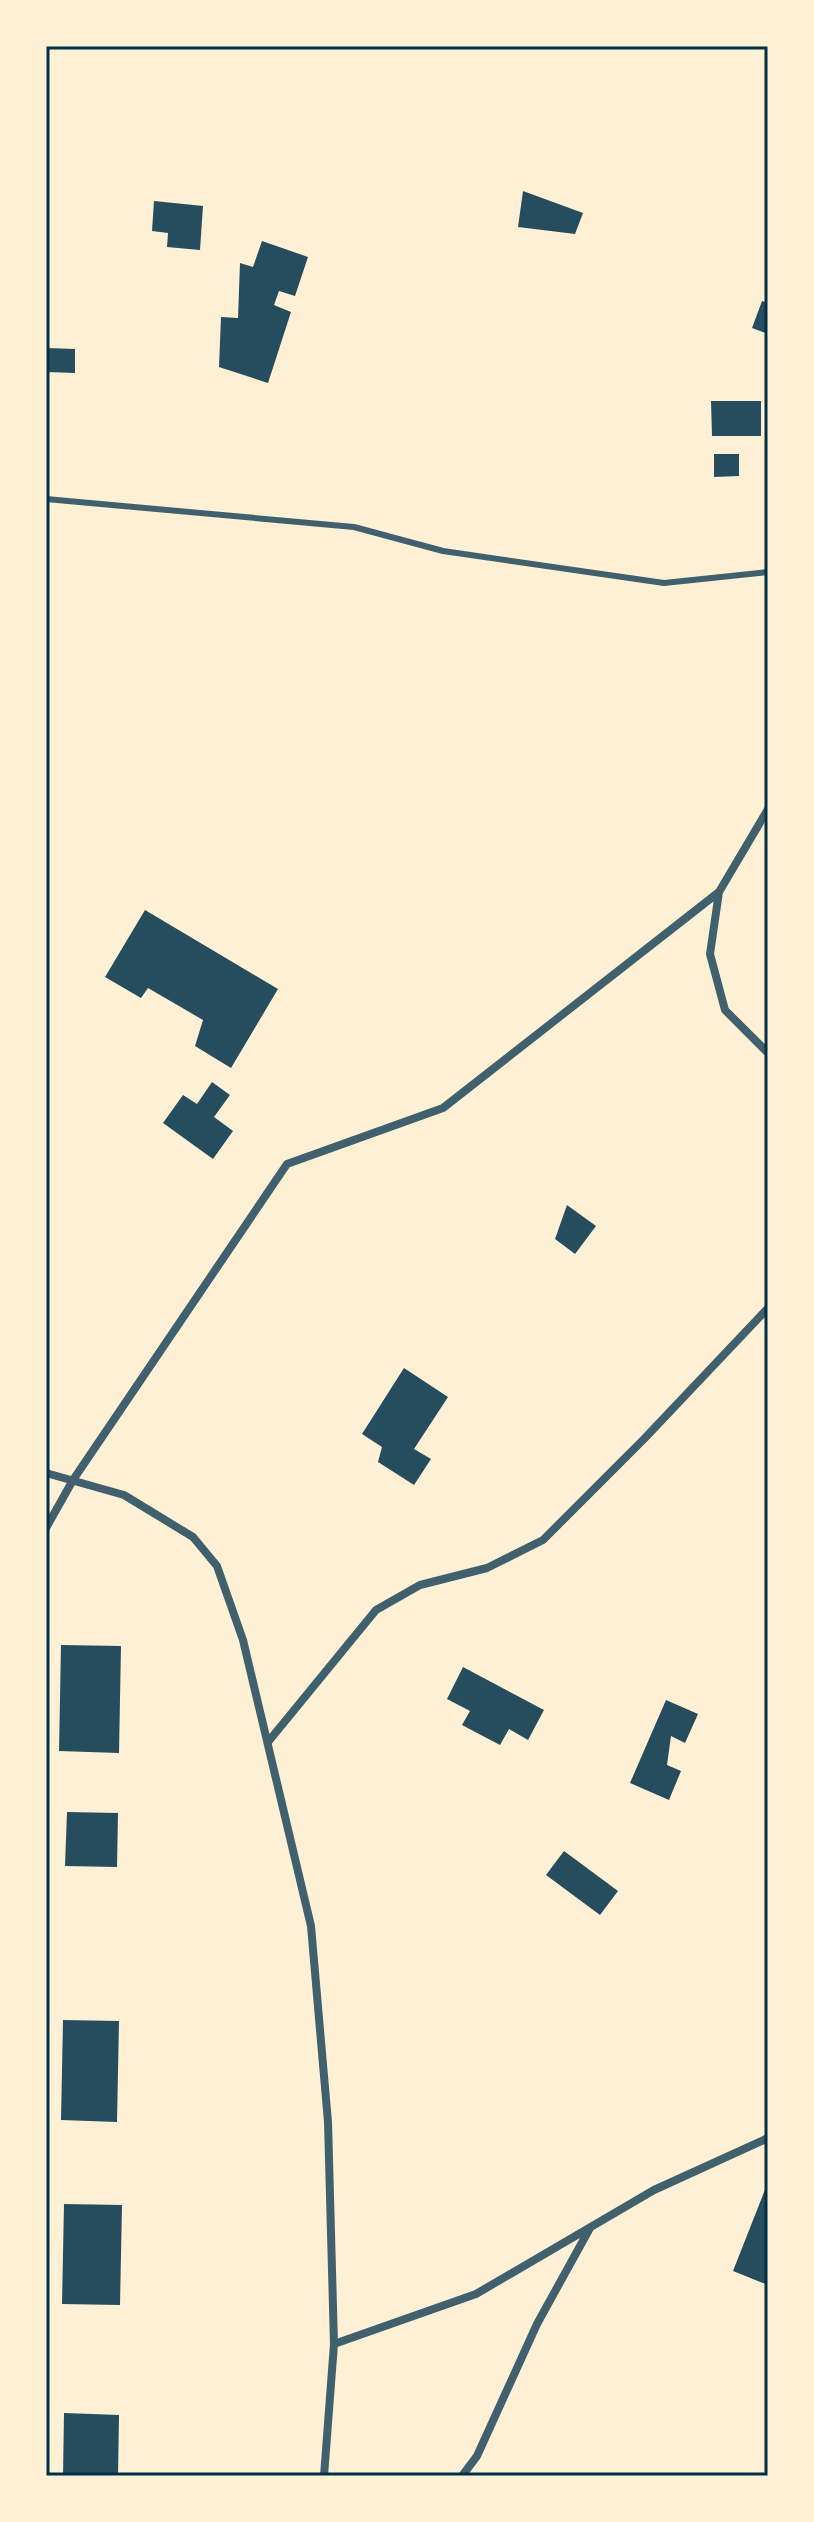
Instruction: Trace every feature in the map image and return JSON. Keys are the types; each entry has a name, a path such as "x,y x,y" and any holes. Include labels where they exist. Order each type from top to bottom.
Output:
{"street":[{"path":"46,1528 73,1480 287,1164 443,1108 719,892 768,809"},
{"path":"719,892 710,954 725,1010 768,1053"},
{"path":"268,1742 376,1610 420,1585 487,1568 543,1540 768,1308"},
{"path":"46,1473 124,1495 193,1537 217,1566 243,1640 311,1926 328,2122 334,2344 324,2476"},
{"path":"334,2344 476,2294 654,2190 768,2138"},
{"path":"462,2476 477,2456 537,2324 591,2227"}],"lane":[{"path":"46,499 354,527 443,551 664,583 768,572"}],"building":[{"path":"523,191 583,213 575,234 518,227"},
{"path":"154,201 203,206 200,250 167,247 168,233 152,231"},
{"path":"262,241 308,257 295,296 279,291 274,305 291,312 268,383 219,367 221,317 238,318 240,263 253,267"},
{"path":"762,301 768,303 768,334 752,328"},
{"path":"46,348 75,349 75,373 46,372"},
{"path":"711,401 761,401 761,436 712,436"},
{"path":"714,454 739,454 739,476 714,477"},
{"path":"145,910 278,989 231,1068 195,1046 203,1020 148,988 141,998 105,977"},
{"path":"212,1082 230,1095 214,1117 233,1131 213,1159 163,1123 183,1095 197,1104"},
{"path":"567,1205 596,1226 575,1254 555,1239"},
{"path":"404,1368 448,1397 414,1449 431,1459 414,1485 378,1462 382,1447 362,1434"},
{"path":"61,1645 121,1646 119,1753 59,1751"},
{"path":"463,1667 544,1710 528,1740 509,1729 500,1745 462,1725 470,1711 447,1699"},
{"path":"666,1700 698,1714 685,1743 671,1736 667,1765 681,1771 669,1800 630,1783"},
{"path":"67,1812 118,1813 117,1867 65,1866"},
{"path":"564,1851 618,1891 600,1915 546,1875"},
{"path":"63,2020 119,2021 117,2122 61,2120"},
{"path":"768,2182 768,2285 733,2271"},
{"path":"64,2204 122,2205 120,2305 62,2304"},
{"path":"64,2413 119,2415 118,2476 63,2476"}]}
